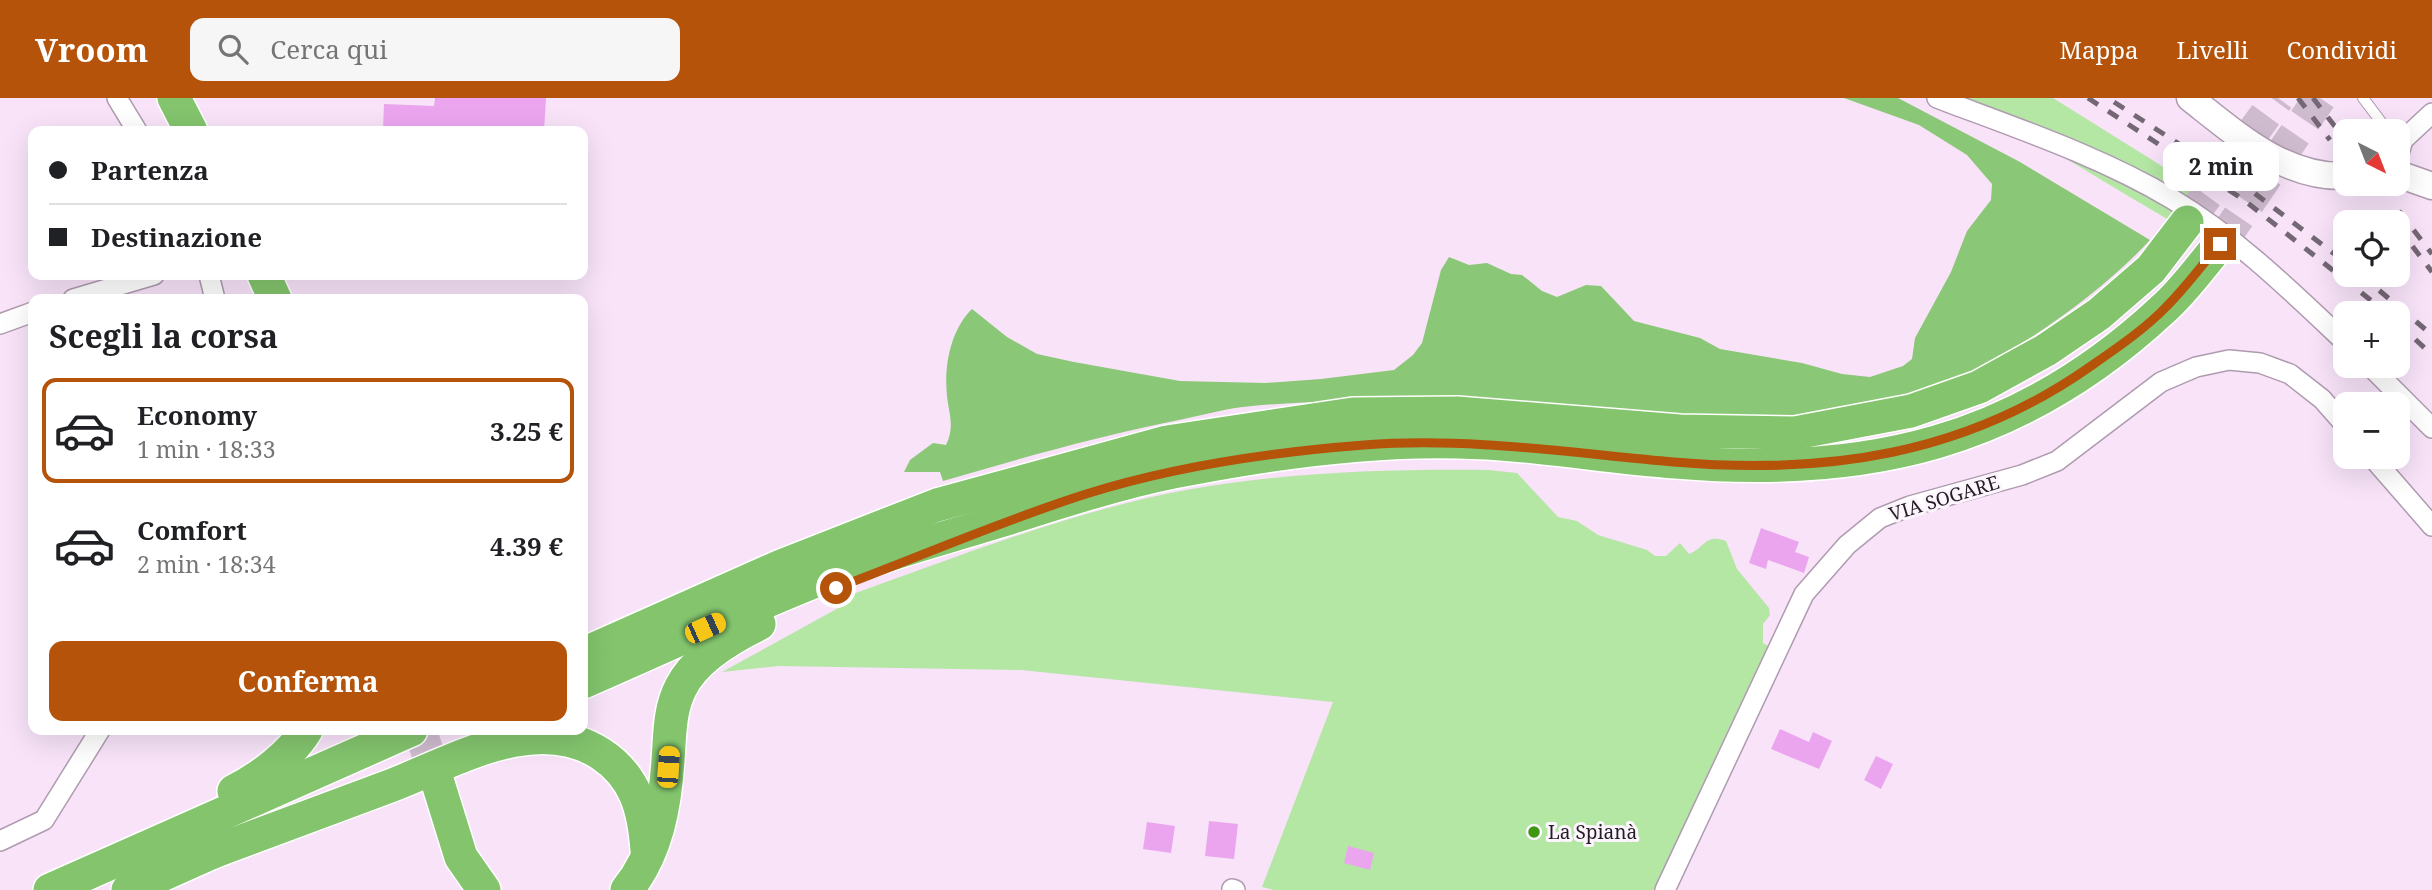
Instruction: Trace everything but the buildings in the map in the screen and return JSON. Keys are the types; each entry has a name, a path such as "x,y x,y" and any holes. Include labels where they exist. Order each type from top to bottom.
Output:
{"highway":[{"path":"174,98 188,126"},
{"path":"588,652 781,566 937,505 1167,442 1353,414 1457,413 1667,430 1795,433 1911,411 1979,387 2046,350 2099,314 2151,269 2187,222"},
{"path":"588,680 836,572 1087,494 1194,468 1363,445 1458,442 1692,463 1797,466 1864,460 1920,448 1976,429 2047,395 2121,346 2165,308 2220,244"},
{"path":"627,890 648,859 665,804 671,713 682,685 708,655 752,627 836,588 1087,494"},
{"path":"588,630 781,566"},
{"path":"101,867 187,812 270,768 301,735"},
{"path":"50,890 400,735"},
{"path":"128,890 467,735"},
{"path":"210,853 486,748 539,737 580,743 617,764 637,792 645,822 648,859"},
{"path":"438,783 461,857 484,890"}],"street":[{"path":"117,98 134,126"},
{"path":"1937,98 2090,159 2172,199 2250,256 2333,331"},
{"path":"2190,98 2282,164 2310,175 2333,176"},
{"path":"2410,130 2432,113"},
{"path":"2410,179 2432,187"},
{"path":"90,294 137,280"},
{"path":"0,324 28,314"},
{"name":"VIA SOGARE","path":"1665,890 1804,594 1847,545 1880,518 1910,506 2022,475 2057,461 2161,382 2196,366 2229,360 2259,363 2290,374 2322,399 2333,411"},
{"path":"2382,378 2432,428"},
{"path":"2382,469 2432,526"},
{"path":"0,841 44,820 97,735"}],"lane":[{"path":"2364,98 2380,119"}],"green space":[{"path":"1844,98 1898,98 2020,162 2150,240 2082,302 2000,356 1946,382 1897,398 1846,409 1743,419 1436,401 1375,400 1252,406 1090,440 943,481 940,472 904,472 910,460 933,443 946,445 949,438 951,426 946,385 948,361 958,328 972,309 1007,337 1037,354 1074,362 1180,381 1265,383 1321,379 1394,370 1413,355 1422,343 1441,270 1449,257 1469,265 1487,263 1511,274 1522,275 1542,291 1557,297 1586,285 1601,286 1634,321 1700,338 1720,349 1802,363 1842,374 1870,377 1903,366 1912,359 1915,338 1951,272 1967,231 1991,200 1992,184 1967,155 1919,125"},
{"path":"1961,98 2053,98 2197,188 2169,220"},
{"path":"1488,470 1517,473 1558,517 1577,521 1598,535 1647,550 1655,556 1666,556 1680,543 1689,554 1709,540 1726,541 1737,569 1769,608 1770,615 1763,624 1763,643 1772,648 1748,688 1654,890 1274,890 1262,887 1333,702 1021,670 779,666 722,672 842,606 853,594 1021,534 1106,508 1192,489 1303,475"}],"tunnel":[{"path":"2187,222 2278,98"},
{"path":"2220,244 2320,98"},
{"path":"422,735 438,783"}],"railway":[{"path":"2088,98 2244,200 2372,301"},
{"path":"2298,98 2330,140"},
{"path":"2313,98 2333,124"},
{"path":"2114,102 2249,189 2333,253"},
{"path":"2410,225 2432,254"},
{"path":"2410,243 2432,272"},
{"path":"2375,287 2432,335"},
{"path":"2410,334 2432,355"}],"place":[{"name":"La Spianà","path":"1534,832"}],"route":[{"path":"836,588 1087,494 1194,468 1363,445 1458,442 1679,463 1797,466 1864,460 1920,448 1976,429 2028,406 2076,377 2121,346 2165,308 2220,244"}]}
